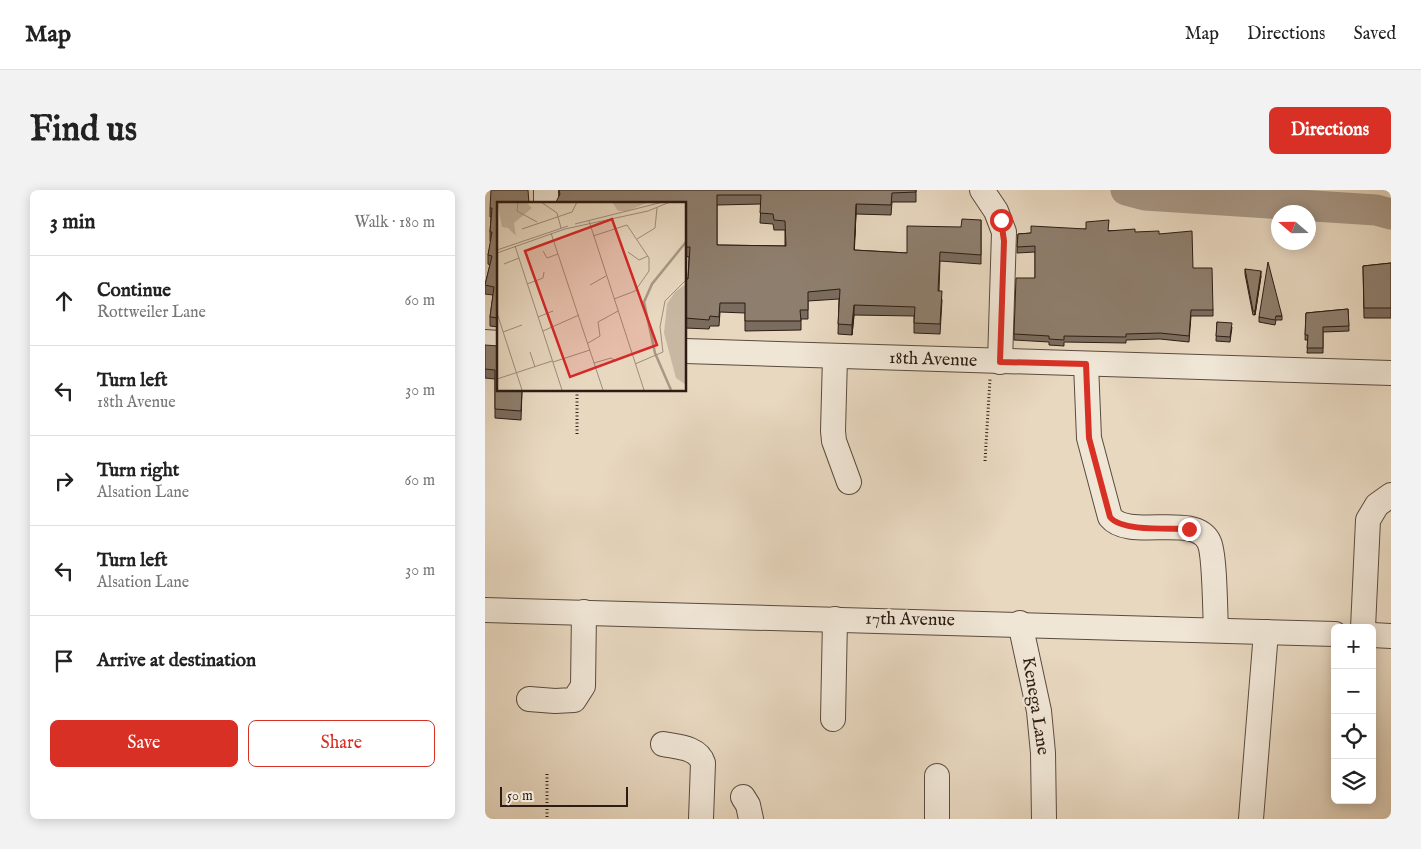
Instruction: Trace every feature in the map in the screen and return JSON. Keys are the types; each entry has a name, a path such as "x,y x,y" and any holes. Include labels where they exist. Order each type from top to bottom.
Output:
{"street":[{"path":"982,190 996,211 1004,232 995,362"},
{"name":"18th Avenue","path":"686,351 1391,373"},
{"path":"835,357 834,441 849,482"},
{"path":"1086,364 1089,438 1110,517 1113,522 1125,525 1189,529 1204,535 1208,539 1211,547 1215,630"},
{"path":"1363,624 1368,520 1377,505 1391,495"},
{"name":"17th Avenue","path":"485,610 1020,623 1331,634"},
{"path":"529,698 567,701 575,700 580,694 583,686 584,612"},
{"path":"833,719 835,619"},
{"name":"Kenega Lane","path":"1020,623 1039,711 1043,753 1044,819"},
{"path":"1251,819 1265,632"},
{"path":"1376,635 1391,636"},
{"path":"663,744 687,748 701,756 703,763 701,819"},
{"path":"937,776 937,819"}],"path":[{"path":"985,461 995,362"},
{"path":"577,391 577,434"},
{"path":"547,774 547,819"}],"building":[{"path":"491,190 528,190 529,202 497,202 497,318 490,317 494,287 485,285 492,256 488,255 492,232 490,232 492,208 490,208"},
{"path":"559,190 916,190 916,192 892,193 891,205 856,204 854,250 907,253 907,226 961,227 962,219 981,220 981,255 940,252 938,291 942,291 940,324 914,323 915,307 854,305 852,325 838,324 840,289 808,292 808,310 800,310 801,321 745,321 745,303 720,303 719,317 710,316 709,320 686,318 686,279 688,279 690,247 686,247 686,202 556,202 560,194","holes":["717,195 761,195 760,213 773,214 774,220 785,221 786,246 717,245"]},
{"path":"1109,220 1108,231 1135,229 1135,232 1159,231 1159,234 1192,231 1193,268 1212,268 1213,310 1191,310 1189,336 1160,333 1126,334 1126,337 1064,336 1064,340 1049,339 1049,336 1014,334 1016,278 1035,278 1035,246 1017,247 1018,234 1031,233 1031,226 1086,229 1086,222"},
{"path":"1268,262 1282,316 1276,316 1275,320 1259,317"},
{"path":"1391,263 1391,308 1364,308 1363,266"},
{"path":"1245,269 1261,271 1255,311 1253,311"},
{"path":"1348,309 1349,326 1323,327 1323,348 1307,348 1308,335 1305,335 1306,313"},
{"path":"1217,322 1232,323 1230,337 1216,336"},
{"path":"485,345 497,346 497,391 522,391 521,411 495,409 495,370 485,369"}],"waterway":[{"path":"1126,190 1145,195 1376,210 1391,214"}],"route":[{"path":"1001,220 1004,241 1000,362 1086,364 1089,438 1107,509 1113,522 1134,526 1189,529"}]}
